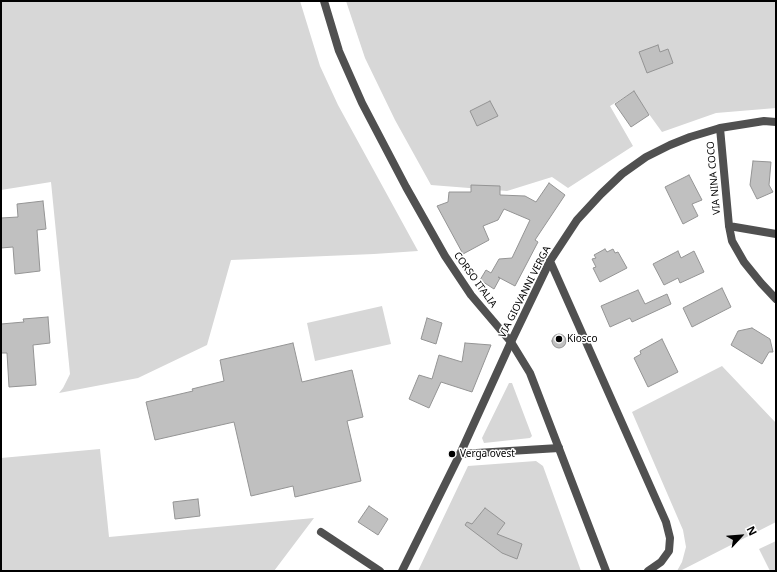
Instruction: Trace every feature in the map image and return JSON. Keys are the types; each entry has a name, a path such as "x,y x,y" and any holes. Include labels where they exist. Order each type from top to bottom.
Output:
{"street":[{"name":"CORSO ITALIA","path":"324,1 339,52 362,103 406,187 445,256 471,295 511,342 530,373 606,571"},
{"name":"VIA GIOVANNI VERGA","path":"402,571 460,454 550,261 577,220 622,174 646,156 690,137 720,128 764,121 776,122"},
{"name":"VIA NINA COCO","path":"720,128 729,226 732,241 744,262 776,299"},
{"name":"VIA NINA COCO","path":"729,226 776,234"},
{"path":"550,261 666,522 670,538 669,551 661,562 648,571"},
{"path":"460,454 559,448"},
{"path":"320,532 380,571"}],"shaded area":[{"path":"1,1 300,1 320,66 338,105 418,251 231,260 207,345 138,378 59,393 70,374 51,182 1,190"},
{"path":"346,1 776,1 776,108 716,113 662,132 633,92 610,106 633,146 568,188 552,177 507,191 431,185 395,120 365,58"},
{"path":"382,306 391,344 315,361 307,323"},
{"path":"722,366 776,423 776,522 680,571 677,571 682,562 686,547 683,530 632,412"},
{"path":"509,383 512,383 532,436 530,438 484,443 482,438"},
{"path":"100,449 109,537 314,518 274,571 1,571 1,458"},
{"path":"536,461 543,466 581,571 418,571 468,466"},
{"path":"776,541 776,571 770,571 759,549"}],"building":[{"path":"658,45 660,52 668,49 673,63 647,73 639,52"},
{"path":"634,91 649,115 631,127 615,104"},
{"path":"490,101 498,116 477,126 470,111"},
{"path":"753,161 771,162 769,185 773,192 757,199 750,185"},
{"path":"689,175 702,200 692,204 698,216 683,224 665,187"},
{"path":"549,183 565,195 535,240 538,242 515,286 500,278 494,289 480,280 486,270 491,273 499,259 512,258 530,220 504,209 498,220 483,226 489,240 463,254 437,206 448,202 449,192 471,192 471,185 500,186 500,195 525,196 536,202"},
{"path":"43,201 46,229 37,230 40,271 15,274 13,247 1,248 1,218 18,217 17,204"},
{"path":"605,249 607,252 613,249 615,253 618,252 627,268 600,282 593,268 596,267 592,259 596,258 594,255"},
{"path":"678,251 681,258 694,251 704,272 680,283 678,278 664,285 653,264"},
{"path":"722,288 731,307 692,327 683,308"},
{"path":"638,290 645,304 667,294 671,304 632,322 630,318 610,327 601,306"},
{"path":"48,317 50,343 33,345 36,385 9,387 7,353 1,353 1,324 24,322 23,319"},
{"path":"427,318 442,323 436,344 421,339"},
{"path":"752,328 770,339 773,352 769,352 762,364 731,345 738,331"},
{"name":"Kiosco","path":"559,334 564,336 566,341 564,346 559,348 554,346 552,341 554,336"},
{"path":"662,339 678,372 648,387 634,358 641,354 640,351"},
{"path":"293,343 302,382 352,370 363,417 347,421 361,481 295,497 293,486 251,496 234,422 155,440 146,402 193,391 192,389 224,381 220,360"},
{"path":"465,343 491,345 472,392 441,382 429,408 409,399 419,375 432,379 439,355 462,362"},
{"path":"198,499 200,516 175,519 173,502"},
{"path":"369,506 388,519 378,535 358,522"},
{"path":"485,508 505,523 497,534 522,544 517,559 502,553 465,525 467,522 472,524"}],"place":[{"name":"Kiosco","path":"559,339"},
{"name":"Verga ovest","path":"452,454"}]}
